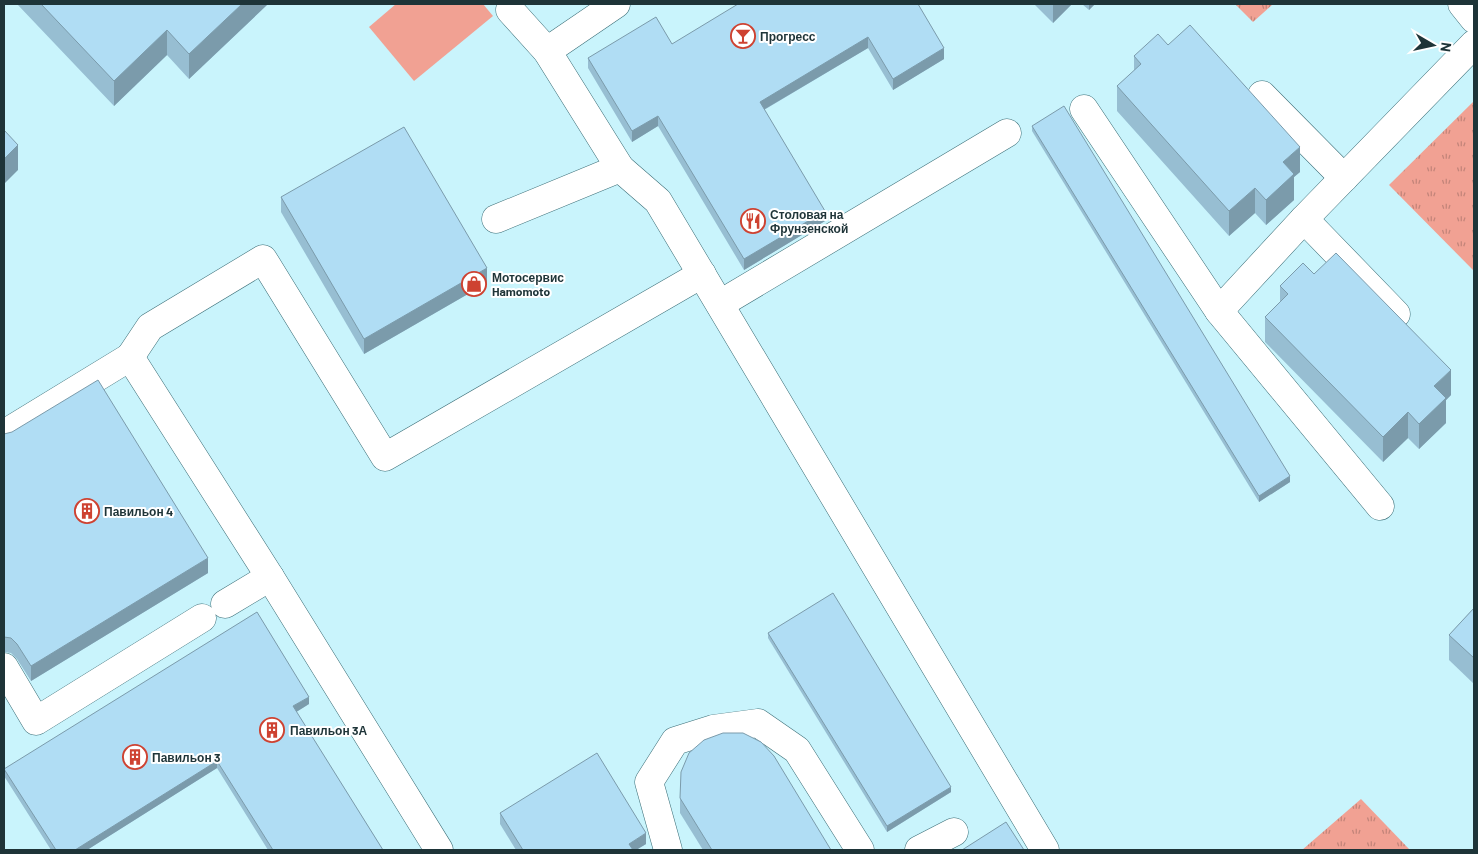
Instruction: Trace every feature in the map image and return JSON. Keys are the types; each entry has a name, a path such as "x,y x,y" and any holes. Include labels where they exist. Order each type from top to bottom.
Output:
{"lane":[{"path":"547,51 616,4"},
{"path":"1462,4 1474,18"},
{"path":"510,10 547,51 620,168 658,201 1045,850"},
{"path":"1219,310 1304,219 1474,44"},
{"path":"1262,95 1344,178"},
{"path":"1084,109 1219,310 1380,506"},
{"path":"720,304 1007,133"},
{"path":"496,219 620,168"},
{"path":"1304,219 1396,314"},
{"path":"4,434 130,357 150,328 263,259 385,457 702,274"},
{"path":"130,357 270,576 439,850"},
{"path":"4,667 36,721 270,576"},
{"path":"668,850 649,782 675,741 713,729 758,723 798,750 860,850"},
{"path":"920,850 954,832"}],"green space":[{"path":"396,4 483,4 493,16 414,81 369,27"},
{"path":"1235,4 1273,4 1253,22"},
{"path":"1474,101 1474,271 1389,185"},
{"path":"1361,799 1410,850 1302,850"}],"building":[{"path":"41,4 242,4 189,54 167,30 114,81"},
{"path":"738,4 918,4 944,48 893,79 868,37 760,102 825,211 744,259 658,116 632,131 588,58 656,17 672,44"},
{"path":"1190,25 1300,147 1283,162 1294,174 1266,200 1255,188 1229,211 1117,86 1141,64 1134,56 1158,34 1168,45"},
{"path":"1064,106 1290,476 1259,496 1032,126"},
{"path":"404,127 487,268 364,339 281,197"},
{"path":"4,130 18,145 4,159"},
{"path":"1336,253 1451,370 1434,386 1446,398 1419,424 1408,412 1383,437 1265,317 1288,294 1280,286 1303,263 1314,274"},
{"name":"Павильон 4","path":"98,380 208,558 31,666 17,644 11,638 4,637 4,434 12,432"},
{"path":"833,593 951,787 887,826 768,633"},
{"path":"1474,608 1474,658 1449,635"},
{"path":"257,612 309,697 293,706 383,850 273,850 217,761 75,850 56,850 4,769"},
{"path":"723,733 743,733 761,742 774,756 831,850 712,850 680,798 681,772 689,753 704,740"},
{"path":"597,753 646,833 629,844 633,850 523,850 500,813"},
{"path":"1006,822 1024,850 962,850"}],"place":[{"name":"Прогресс","path":"743,36"},
{"name":"Столовая на Фрунзенской","path":"753,221"},
{"name":"Мотосервис Hamomoto","path":"474,284"},
{"name":"Павильон 4","path":"87,511"},
{"name":"Павильон 3А","path":"272,730"},
{"name":"Павильон 3","path":"135,757"}]}
